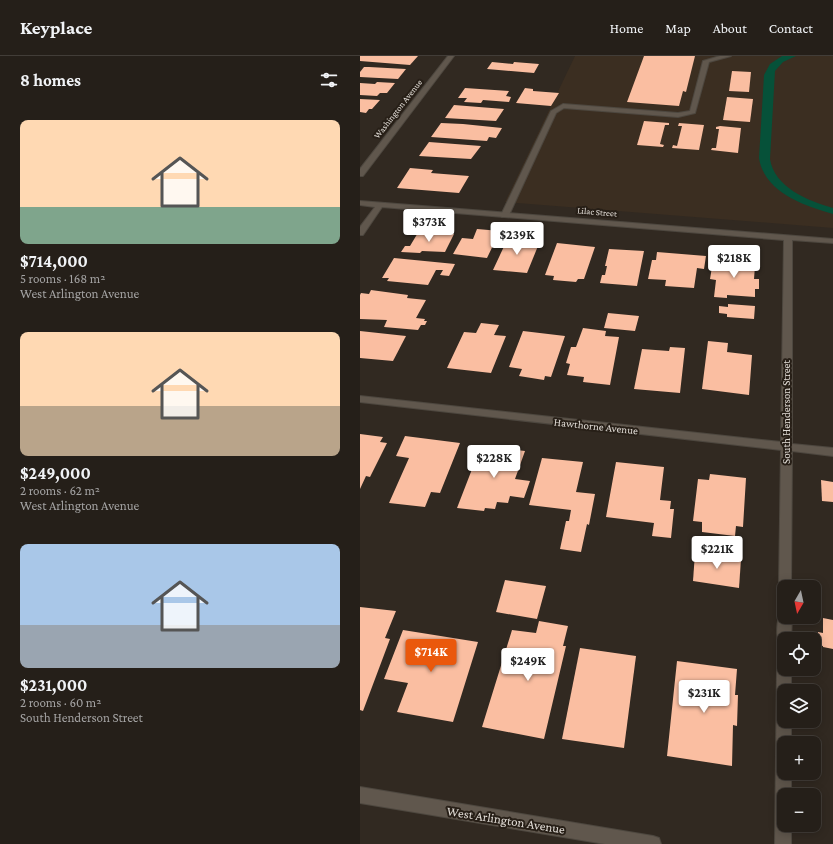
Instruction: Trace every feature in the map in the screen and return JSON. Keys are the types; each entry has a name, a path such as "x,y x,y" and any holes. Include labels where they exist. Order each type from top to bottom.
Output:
{"street":[{"name":"Washington Avenue","path":"360,174 451,56"},
{"path":"505,214 553,112 563,106 678,115 693,112 706,61 728,56"},
{"name":"Lilac Street","path":"360,203 833,241"},
{"path":"360,233 380,205"},
{"name":"South Henderson Street","path":"785,580 788,237"},
{"name":"Hawthorne Avenue","path":"360,399 833,452"},
{"path":"783,844 784,728"},
{"name":"West Arlington Avenue","path":"360,795 653,844"}],"shaded area":[{"path":"575,56 833,56 833,228 505,202"}],"green space":[{"path":"782,56 796,56 783,62 775,71 770,159 773,169 785,185 803,197 833,208 833,214 810,207 787,196 777,189 762,170 759,158 764,75 770,64"}],"building":[{"path":"360,56 418,56 410,65 360,61"},
{"path":"644,56 695,56 686,92 683,91 679,106 627,102"},
{"path":"492,62 539,64 534,73 487,69"},
{"path":"364,67 406,69 398,79 360,77 360,72"},
{"path":"732,71 751,72 749,92 729,91"},
{"path":"377,82 395,83 387,93 380,93 377,96 360,95 360,83 375,84"},
{"path":"465,88 509,91 506,96 511,97 509,102 483,100 481,103 464,102 467,98 458,98"},
{"path":"525,88 533,89 533,91 559,93 551,106 516,103"},
{"path":"727,97 753,99 750,122 723,120"},
{"path":"360,99 380,100 366,113 360,112"},
{"path":"454,105 504,109 496,121 445,118"},
{"path":"644,121 669,123 669,125 665,125 660,144 664,145 663,147 637,145"},
{"path":"441,123 502,128 496,138 489,137 487,141 431,137"},
{"path":"679,123 704,125 699,150 672,148 673,145 677,146 682,126 678,126"},
{"path":"716,127 741,128 738,153 711,150 712,148 716,148 719,129 716,129"},
{"path":"429,142 481,146 471,159 419,156"},
{"path":"410,168 433,170 431,173 469,176 459,193 397,188"},
{"path":"477,229 500,231 487,258 453,254 462,238 473,239"},
{"path":"419,231 454,234 445,252 401,252 405,246 410,246"},
{"path":"507,240 540,241 527,273 493,270"},
{"path":"557,243 595,247 584,279 578,279 576,282 553,280 554,276 545,275"},
{"path":"609,249 644,251 637,286 600,283 602,275 605,275 607,266 605,266"},
{"path":"657,252 706,256 704,269 697,268 694,288 665,286 666,280 648,279 652,260 656,260"},
{"path":"394,258 455,264 449,276 440,275 443,270 436,270 428,285 387,281 389,278 382,278"},
{"path":"716,258 742,261 742,265 755,266 754,279 759,279 759,289 755,289 755,297 727,295 727,298 714,297 716,280 710,279 712,267 715,267"},
{"path":"371,290 408,295 407,298 426,300 416,318 425,319 424,321 427,321 425,325 421,325 418,330 384,327 387,320 360,319 360,295 361,293 369,294"},
{"path":"728,304 755,306 754,319 727,317 727,314 719,313 719,306 728,307"},
{"path":"608,313 639,316 635,331 604,328"},
{"path":"481,323 499,325 494,335 506,336 491,373 447,368 464,332 476,333"},
{"path":"583,328 606,331 605,336 619,337 610,385 583,382 584,377 567,375 570,364 566,363 571,347 576,347"},
{"path":"360,331 406,336 393,361 360,358"},
{"path":"523,331 565,336 551,377 545,376 544,380 519,376 522,369 509,367"},
{"path":"708,341 728,343 727,352 752,355 749,395 702,389"},
{"path":"670,347 685,348 680,393 634,389 642,349 669,351"},
{"path":"360,434 383,437 380,442 387,443 370,477 366,476 360,489"},
{"path":"405,436 460,443 440,493 431,492 425,507 389,503 409,458 396,456"},
{"path":"481,446 525,451 515,479 530,481 524,498 510,496 508,503 497,502 495,509 485,508 484,511 457,508"},
{"path":"542,458 583,462 576,492 595,494 589,525 587,524 581,552 560,549 566,521 569,521 571,510 529,505"},
{"path":"616,462 664,467 660,500 671,501 670,509 674,509 671,538 652,536 654,523 606,517"},
{"path":"710,474 746,478 743,527 736,526 735,536 702,532 702,522 693,521 698,479 709,480"},
{"path":"821,480 833,482 833,502 822,501"},
{"path":"695,553 741,559 739,588 693,581"},
{"path":"505,580 546,586 537,619 496,612"},
{"path":"360,607 396,611 385,638 390,639 363,711 360,710"},
{"path":"823,618 833,620 833,649 821,646 821,633 823,633"},
{"path":"539,621 568,626 563,646 566,646 544,739 482,727 512,630 536,633"},
{"path":"403,630 478,642 453,722 397,712 408,683 384,679"},
{"path":"580,648 636,656 624,748 562,739"},
{"path":"677,661 737,669 735,695 738,695 737,726 733,725 732,766 667,756"}]}
